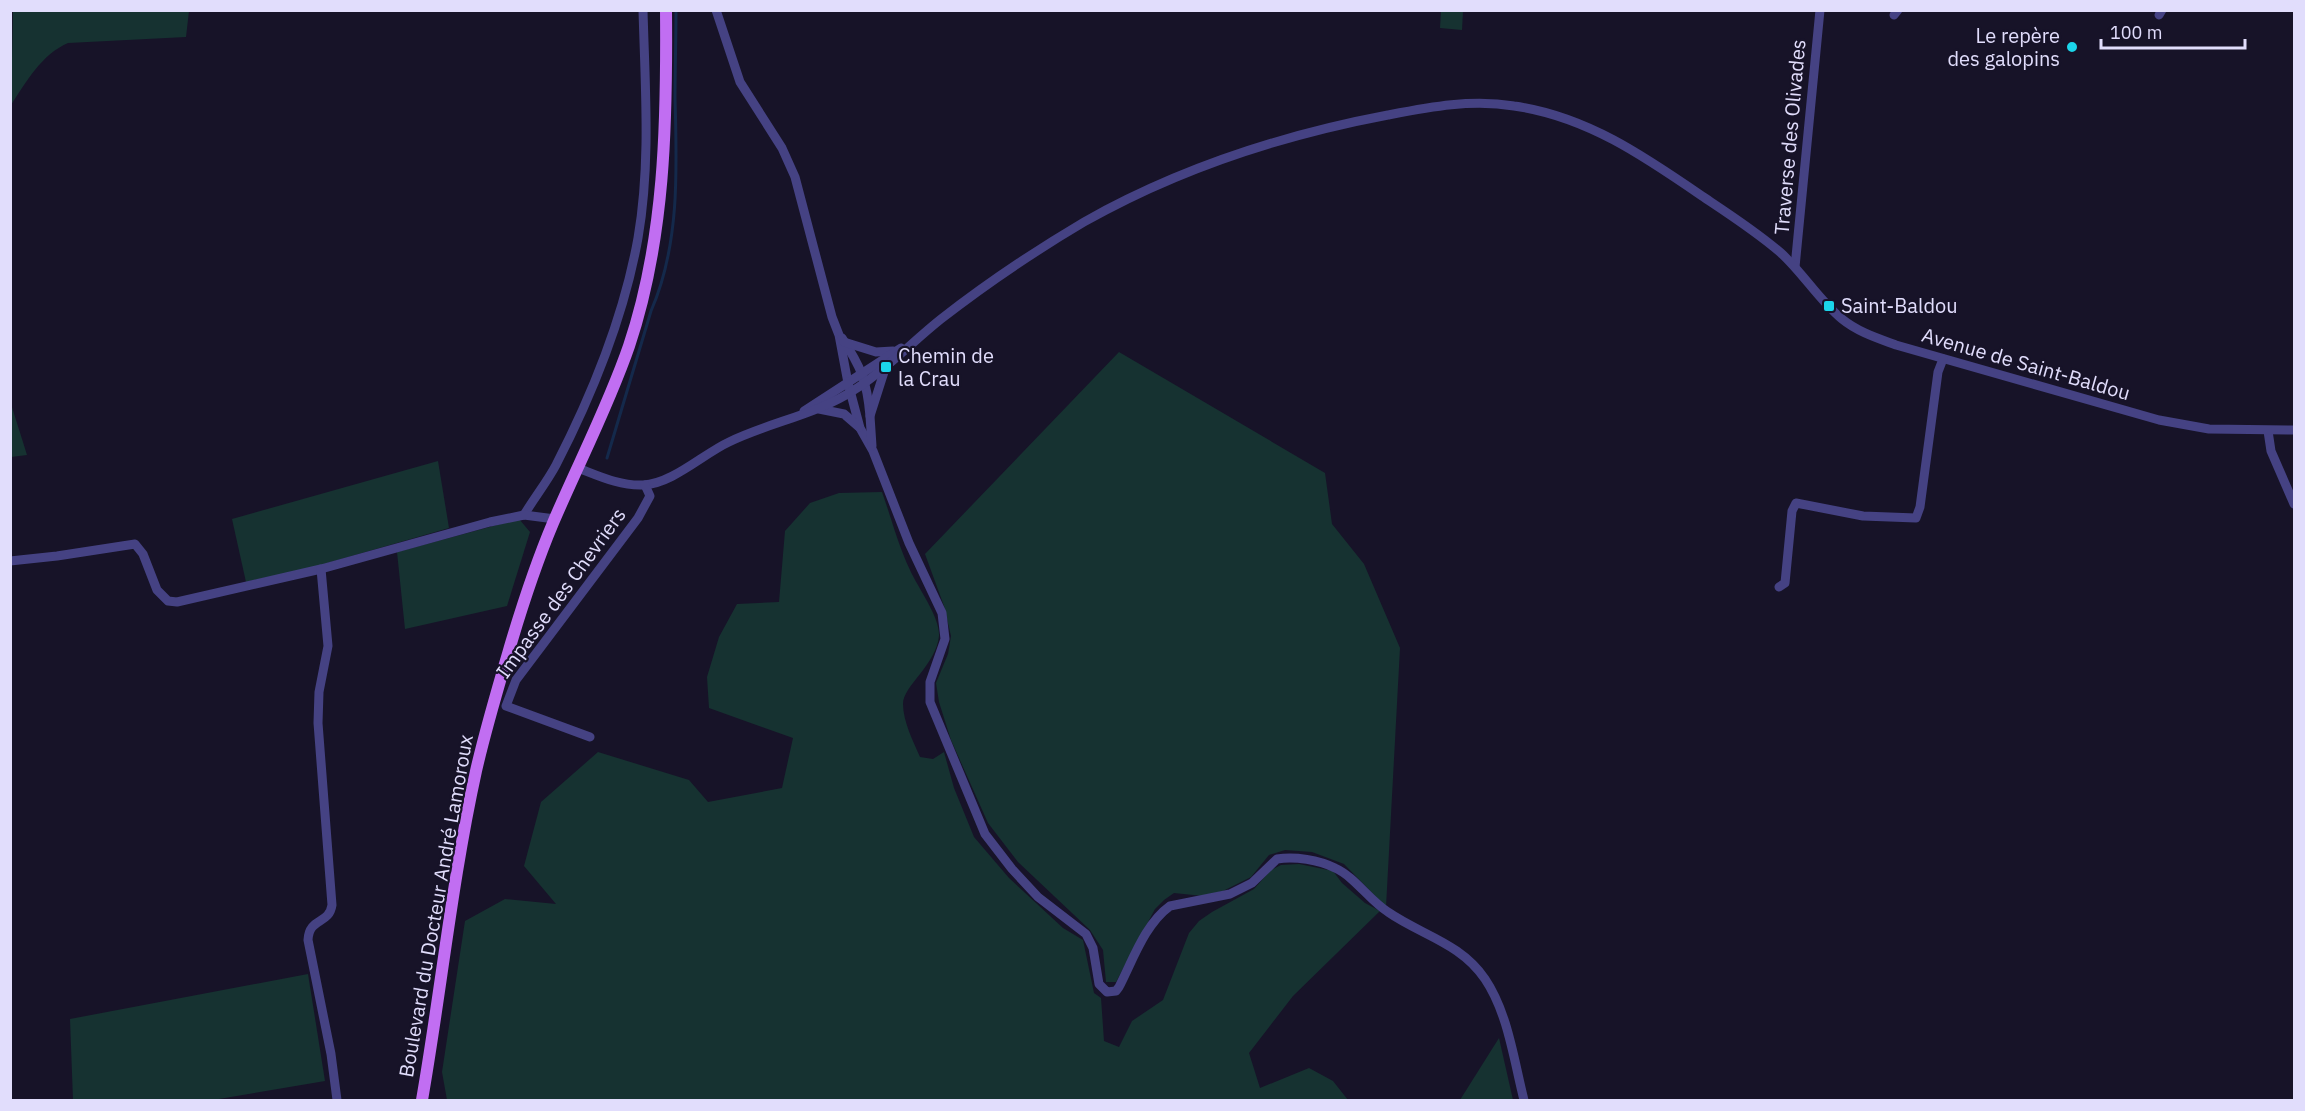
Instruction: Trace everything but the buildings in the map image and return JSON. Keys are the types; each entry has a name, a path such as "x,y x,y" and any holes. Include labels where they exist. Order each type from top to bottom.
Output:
{"main road":[{"name":"Boulevard du Docteur André Lamoroux","path":"658,10 665,99"},
{"name":"Boulevard du Docteur André Lamoroux","path":"422,1101 462,845 490,713 537,562 617,378 630,344 644,293 661,191 666,10"}],"street":[{"path":"524,515 555,466 584,404 606,350 630,272 638,237 644,190 646,124 643,10"},
{"path":"716,10 740,82 782,148 795,177 832,317 864,378 873,452"},
{"name":"Traverse des Olivades","path":"1795,267 1820,10"},
{"name":"Avenue de Saint-Baldou","path":"864,378 886,367 975,293 1049,243 1129,197 1229,158 1305,134 1369,119 1457,104 1493,103 1518,106 1565,118 1600,132 1630,148 1764,239 1795,267 1829,306 1855,327 1896,345 2158,420 2209,429 2295,430"},
{"path":"842,339 876,352 896,351"},
{"path":"842,339 849,388 860,428 873,452 909,543 942,613 945,639 930,682 930,702 979,823 993,846 1018,876 1052,909 1086,934 1093,948 1099,984 1102,989 1112,992 1119,987 1150,928 1162,912 1170,906 1230,894 1252,883 1277,859 1290,858 1329,865 1345,873 1386,912 1453,948 1477,968 1486,980 1499,1007 1524,1101"},
{"name":"Avenue de Saint-Baldou","path":"578,468 628,485 654,484 673,476 732,440 819,409 864,378 896,351 911,344"},
{"path":"1779,587 1785,583 1792,511 1796,503 1863,516 1916,518 1920,507 1938,372 1943,359"},
{"path":"870,416 886,367"},
{"name":"Avenue de Saint-Baldou","path":"795,416 849,388"},
{"path":"819,409 844,414 860,428"},
{"path":"2268,431 2271,451 2295,504"},
{"name":"Impasse des Chevriers","path":"590,737 506,706 516,680 638,518 650,496 645,485"},
{"path":"10,561 135,544 143,554 157,590 168,601 177,602 321,569 455,530 524,515 555,519"},
{"path":"321,569 328,646 319,692 318,723 332,905 331,913 309,929 308,940 331,1054 337,1101"}],"green space":[{"path":"13,10 189,11 186,37 68,43 42,61 11,105"},
{"path":"1441,11 1463,11 1462,30 1440,28"},
{"path":"1119,352 1325,473 1332,524 1364,564 1400,648 1386,907 1344,864 1312,852 1285,850 1269,855 1251,877 1223,891 1203,896 1174,893 1164,900 1155,909 1116,982 1106,982 1103,950 1090,930 1018,862 988,823 951,740 939,702 936,683 948,654 951,636 944,606 925,554"},
{"path":"11,404 27,455 11,457"},
{"path":"438,461 449,528 310,568 246,582 232,519"},
{"path":"882,492 898,541 936,620 939,636 932,656 904,697 903,711 912,738 920,757 933,759 944,752 954,788 974,837 1009,878 1063,928 1083,940 1094,993 1101,998 1104,1041 1119,1047 1132,1021 1163,1000 1189,933 1199,921 1254,889 1271,870 1281,865 1299,864 1333,871 1342,883 1365,903 1380,911 1293,996 1249,1053 1260,1088 1309,1068 1333,1081 1348,1100 447,1100 442,1072 465,921 505,899 556,904 524,866 541,802 598,752 689,780 708,802 782,788 793,738 709,708 707,677 719,637 737,604 779,602 785,531 810,503 839,493"},
{"path":"519,519 530,532 507,606 405,629 397,552"},
{"path":"308,974 325,1081 213,1100 73,1100 70,1019"},
{"path":"1499,1038 1513,1100 1460,1100"}],"waterway":[{"path":"607,458 660,286 672,233 676,179 676,10"}],"place":[{"name":"Le repère des galopins","path":"2072,47"},
{"name":"Saint-Baldou","path":"1829,306"},
{"name":"Chemin de la Crau","path":"886,367"}]}
